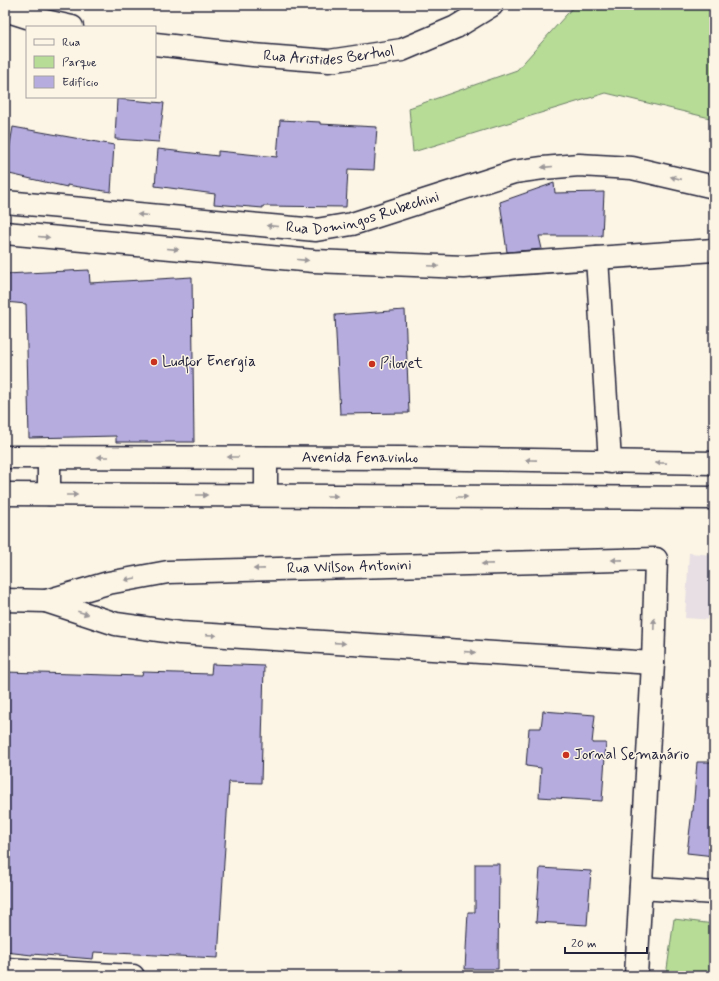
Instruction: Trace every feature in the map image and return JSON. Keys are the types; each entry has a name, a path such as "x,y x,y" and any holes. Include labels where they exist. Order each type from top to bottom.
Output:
{"street":[{"name":"Rua Aristides Bertuol","path":"156,44 253,55 329,61 402,50 456,27 492,5"},
{"path":"5,10 27,17 68,26"},
{"name":"Rua Domingos Rubechini","path":"5,202 316,230 352,224 514,172 543,168 579,165 632,168 714,187"},
{"path":"5,233 314,261 464,267 714,250"},
{"path":"597,258 610,462"},
{"name":"Avenida Fenavinho","path":"5,457 403,458 714,464"},
{"path":"48,494 49,457"},
{"path":"266,458 266,495"},
{"path":"689,463 689,498"},
{"path":"5,494 714,498"},
{"name":"Rua Wilson Antonini","path":"5,600 46,601 116,624 180,633 653,663 656,559 168,572 108,583 46,601"},
{"path":"636,976 653,663"},
{"path":"641,888 714,893"},
{"path":"5,969 133,976"}],"shaded area":[{"path":"689,553 714,555 714,620 685,618"}],"green space":[{"path":"575,5 714,5 714,119 606,93 413,152 409,108 517,70"},
{"path":"674,919 714,924 714,976 666,976"}],"building":[{"path":"117,99 164,103 159,142 115,139"},
{"path":"280,120 377,127 374,170 348,169 346,207 263,206 263,208 214,204 215,194 155,186 158,149 218,156 218,151 277,157"},
{"path":"13,127 114,145 111,192 67,185 67,187 5,173"},
{"path":"554,183 555,193 604,192 602,236 539,236 542,249 507,252 500,202"},
{"path":"89,270 90,283 192,277 194,442 116,442 116,436 29,438 26,304 5,302 5,274"},
{"name":"Pilovet","path":"405,310 409,413 340,414 335,315"},
{"path":"212,664 264,666 261,783 229,782 218,958 94,952 93,959 5,952 5,672 142,676 143,672 211,674"},
{"name":"Jornal Semanário","path":"543,711 595,715 592,743 606,743 602,801 539,797 541,768 526,766 529,728 541,728"},
{"path":"697,762 714,762 714,856 687,853 693,811"},
{"path":"475,864 499,864 498,969 465,969 468,912 475,912"},
{"path":"540,868 591,871 587,925 536,922"}],"place":[{"name":"Ludfor Energia","path":"154,362"},
{"name":"Pilovet","path":"372,364"},
{"name":"Jornal Semanário","path":"566,755"}]}
